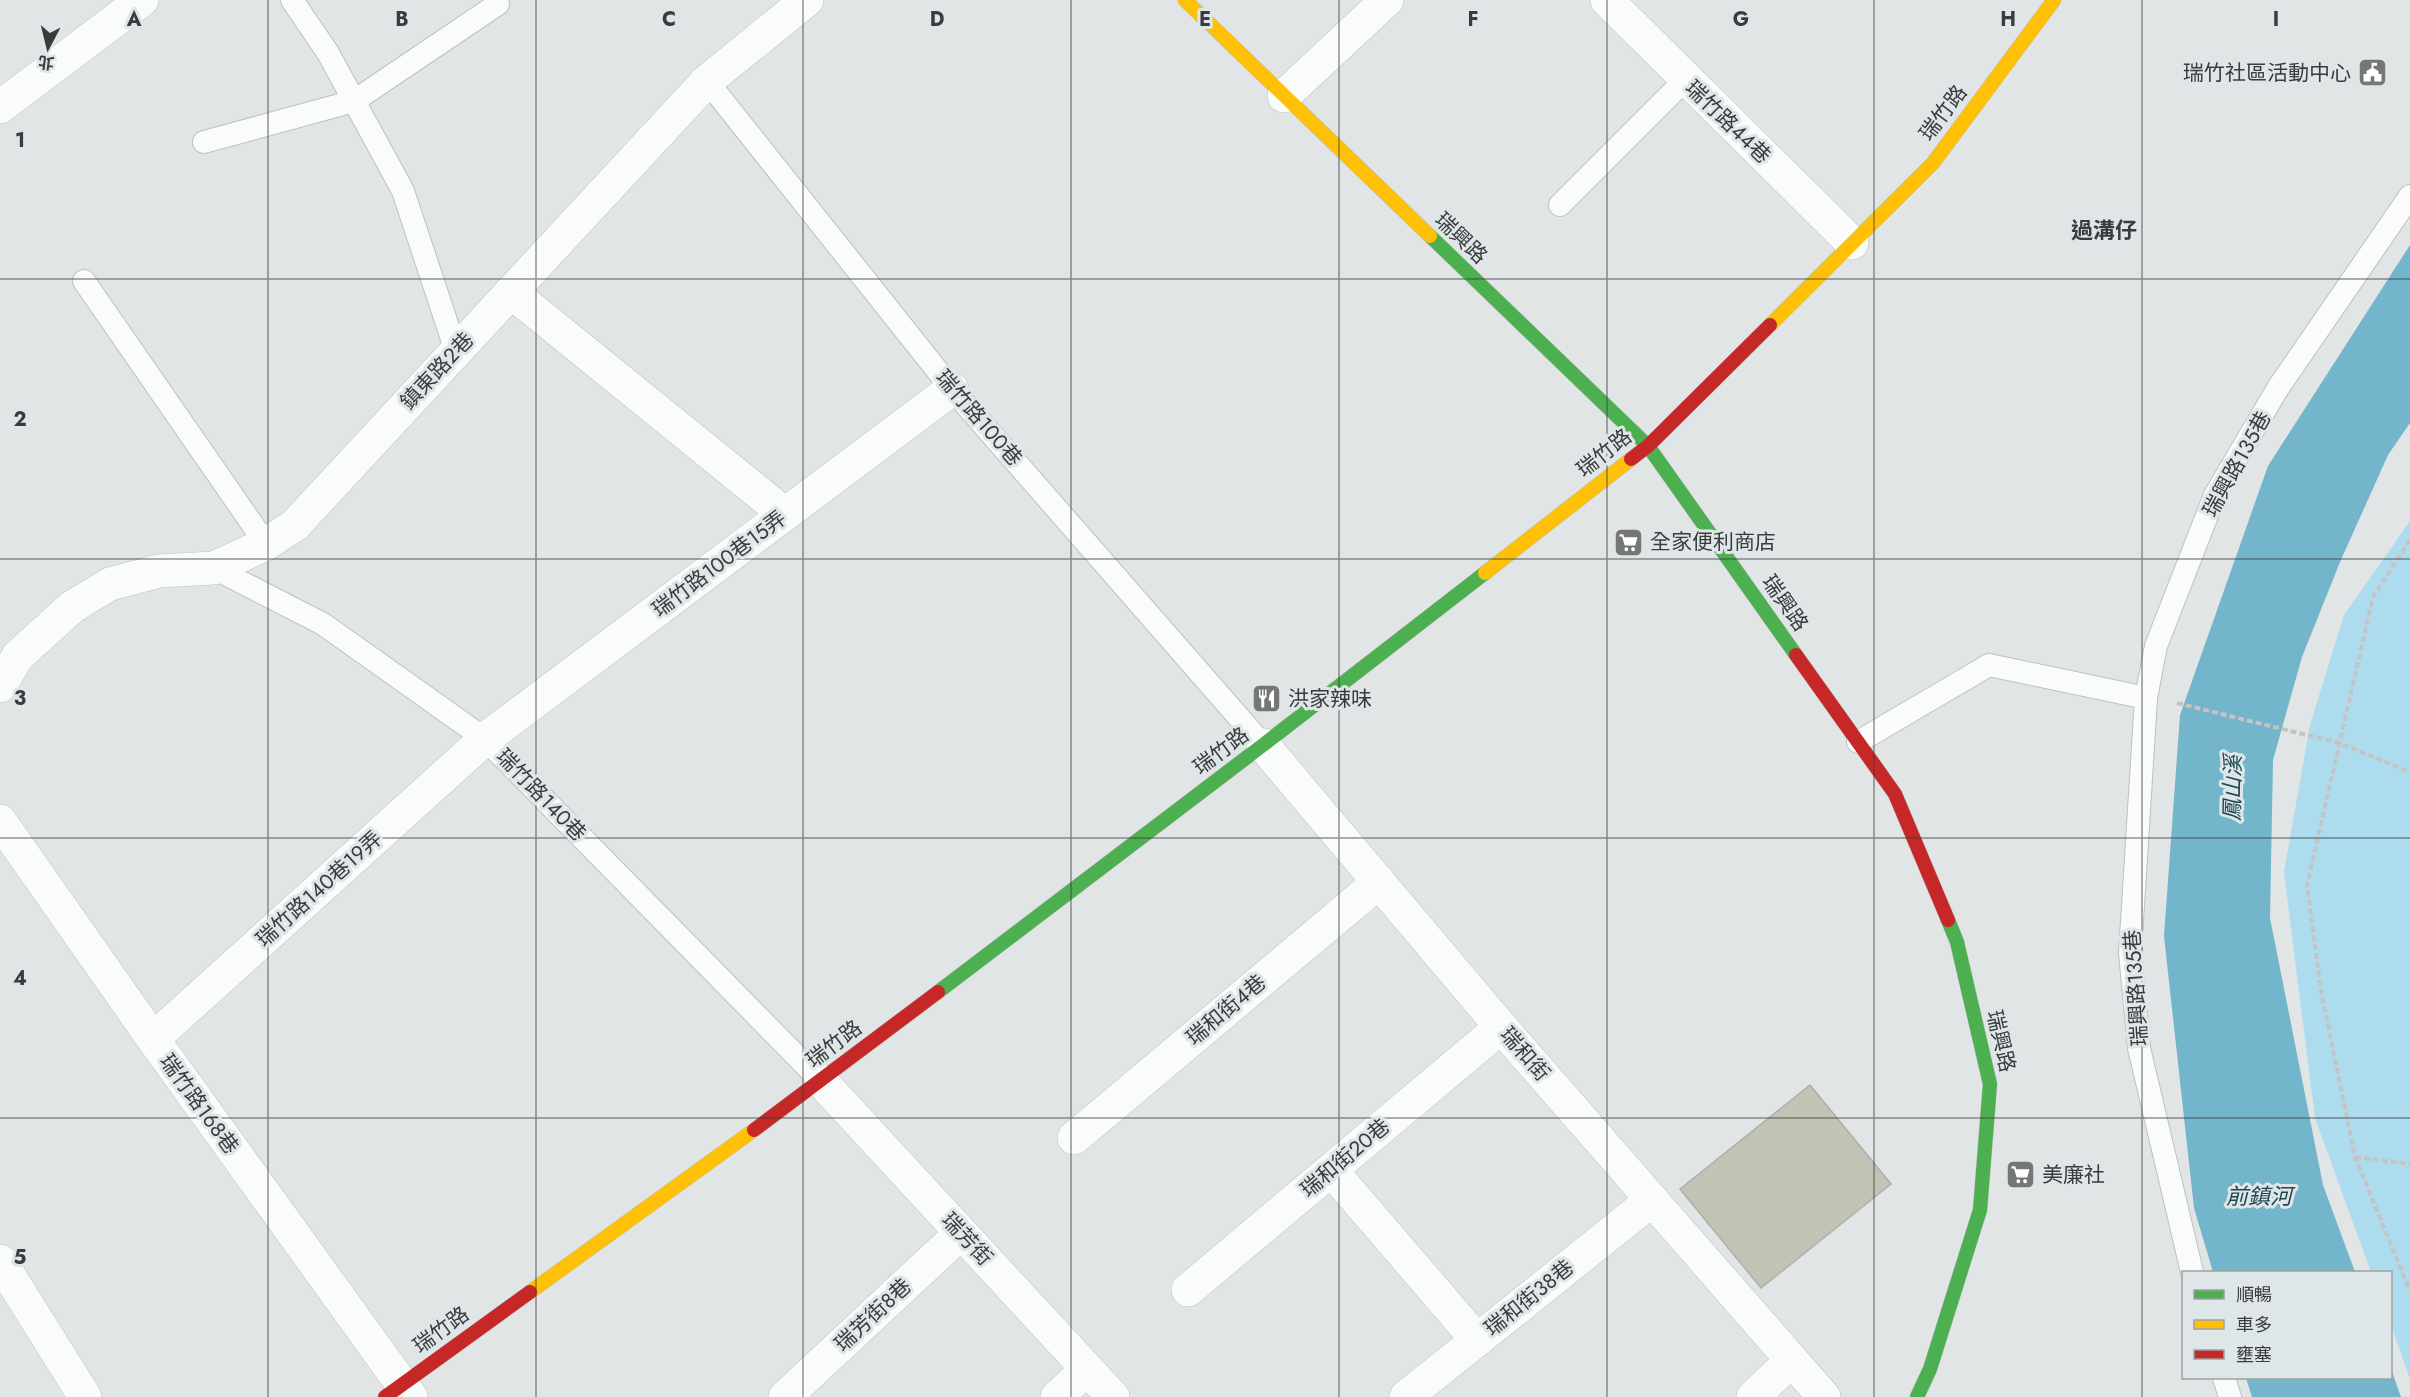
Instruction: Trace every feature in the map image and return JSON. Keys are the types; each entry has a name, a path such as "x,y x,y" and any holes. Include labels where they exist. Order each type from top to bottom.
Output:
{"street":[{"path":"3,99 142,0"},
{"name":"鎮東路2巷","path":"0,686 9,654 72,608 110,584 159,571 214,568 266,544 296,525 707,81 807,0"},
{"name":"瑞興路","path":"1185,0 1648,446 1895,794 1957,942 1990,1084 1980,1210 1930,1369 1917,1397"},
{"path":"1284,96 1387,0"},
{"name":"瑞竹路44巷","path":"1607,0 1685,80 1852,243"},
{"name":"瑞竹路","path":"399,1393 821,1081 1263,745 1648,446 1933,163 2054,0"},
{"path":"511,291 785,514"},
{"name":"瑞竹路100巷15弄","path":"485,739 952,389"},
{"name":"瑞竹路140巷19弄","path":"153,1039 485,739"},
{"name":"瑞和街","path":"1263,745 1501,1027 1824,1397"},
{"name":"瑞竹路168巷","path":"0,821 399,1393"},
{"name":"瑞和街4巷","path":"1074,1138 1379,882"},
{"name":"瑞和街20巷","path":"1188,1290 1501,1027"},
{"name":"瑞芳街","path":"821,1081 1113,1397"},
{"path":"1331,1170 1477,1340"},
{"name":"瑞和街38巷","path":"1406,1397 1652,1200"},
{"name":"瑞芳街8巷","path":"785,1397 961,1233"},
{"path":"0,1261 85,1397"},
{"path":"1753,1397 1792,1360"},
{"path":"1057,1397 1087,1369"}],"lane":[{"path":"292,0 328,53 403,190 456,351"},
{"path":"204,142 354,101 498,4"},
{"path":"1560,205 1685,80"},
{"name":"瑞竹路100巷","path":"707,81 952,389 1263,745"},
{"name":"瑞興路135巷","path":"2192,1271 2139,1048 2130,953 2146,698 2156,646 2215,495 2278,388 2410,196"},
{"path":"84,281 266,544"},
{"name":"瑞竹路140巷","path":"214,568 323,624 485,739 821,1081"},
{"path":"1858,742 1989,665 2146,698"},
{"path":"2225,1379 2230,1397"}],"path":[{"path":"2410,540 2373,597 2307,885 2321,990 2355,1157 2410,1291"},
{"path":"2176,703 2339,743 2410,772"},
{"path":"2355,1157 2410,1164"}],"shaded area":[{"path":"2410,521 2410,1379 2392,1328 2392,1271 2371,1271 2315,1118 2284,872 2310,725 2344,615"}],"water":[{"name":"前鎮河","path":"2410,245 2410,423 2388,455 2340,562 2302,657 2273,760 2270,918 2323,1185 2355,1271 2213,1271 2194,1208 2164,936 2180,715 2268,466"},
{"path":"2392,1372 2401,1397 2252,1397 2246,1379 2392,1379"}],"building":[{"path":"1810,1085 1891,1184 1761,1288 1680,1189"}],"traffic: fast":[{"path":"1430,236 1648,446 1796,655"},
{"path":"938,992 1485,573"},
{"path":"1917,1397 1930,1369 1980,1210 1990,1084 1957,942 1948,920"}],"traffic: slow":[{"path":"1185,0 1430,236"},
{"path":"1770,325 1933,163 2054,0"},
{"path":"1485,573 1631,459"},
{"path":"530,1292 754,1130"}],"traffic: jam":[{"path":"1631,459 1648,446 1770,325"},
{"path":"1796,655 1895,794 1948,920"},
{"path":"754,1130 938,992"},
{"path":"385,1397 530,1292"}],"place":[{"name":"瑞竹社區活動中心","path":"2372,73"},
{"name":"全家便利商店","path":"1629,542"},
{"name":"洪家辣味","path":"1267,699"},
{"name":"美廉社","path":"2021,1175"}],"district":[{"name":"過溝仔","path":"2104,230"}],"water label":[{"name":"鳳山溪","path":"2232,788"}]}
